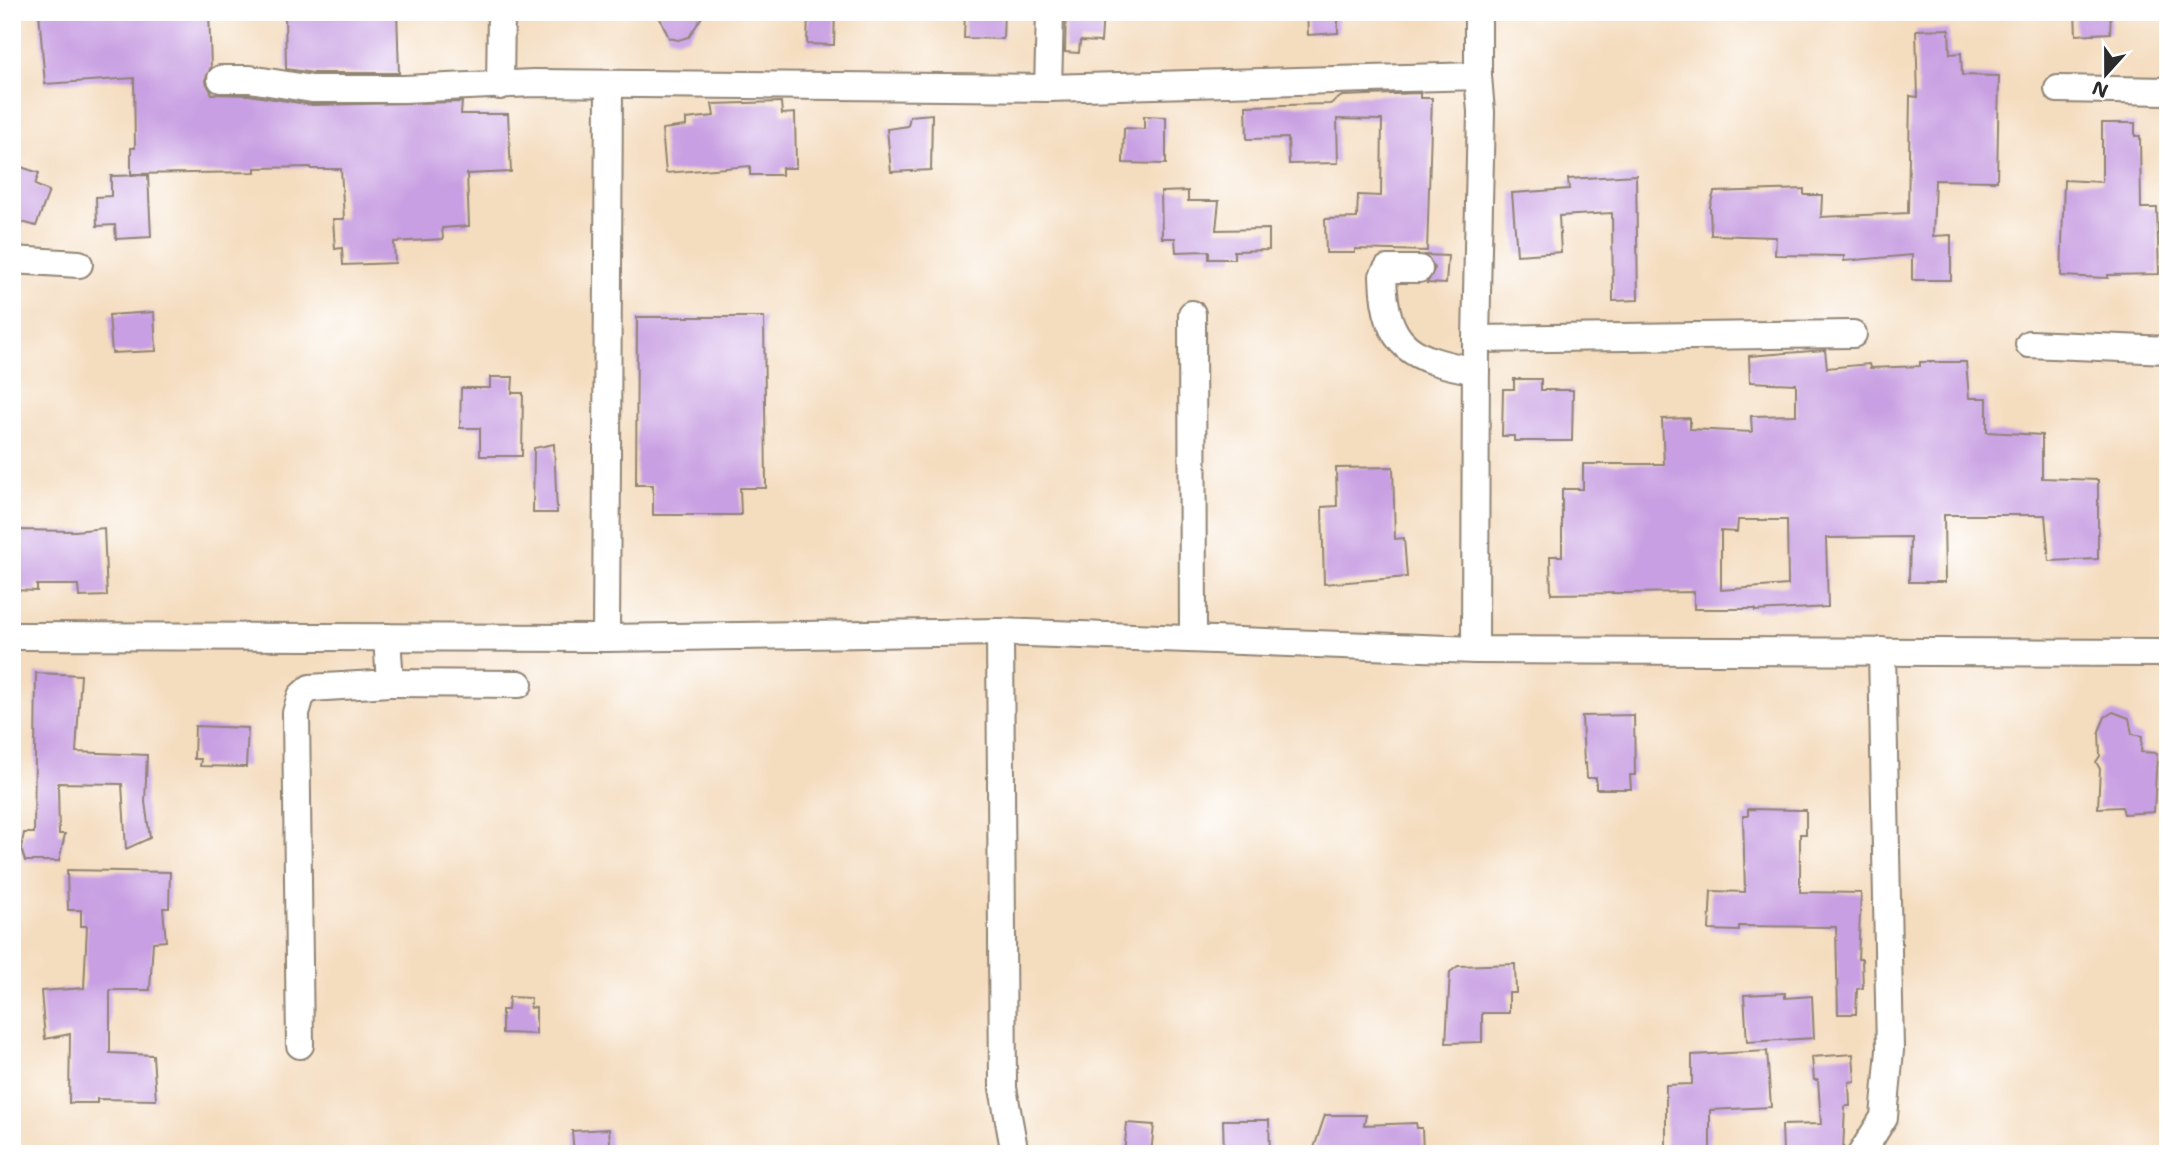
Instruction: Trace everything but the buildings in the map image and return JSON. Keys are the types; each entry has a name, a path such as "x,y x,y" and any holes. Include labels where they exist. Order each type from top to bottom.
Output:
{"street":[{"path":"500,86 501,12"},
{"path":"1048,88 1050,12"},
{"path":"1475,650 1476,339 1481,112 1478,12"},
{"path":"220,79 250,79 312,89 609,85 1048,88 1478,76"},
{"path":"606,638 609,85"},
{"path":"2058,89 2168,91"},
{"path":"12,260 79,264"},
{"path":"1419,269 1387,269 1383,276 1390,319 1398,337 1411,353 1429,362 1476,372"},
{"path":"1192,314 1193,639"},
{"path":"1476,339 1853,334"},
{"path":"2029,344 2168,350"},
{"path":"1000,632 1003,1088 1015,1154"},
{"path":"12,636 606,638 1000,632 1475,650 2168,653"},
{"path":"387,637 390,683"},
{"path":"1861,1154 1884,1117 1890,1050 1882,652"},
{"path":"300,1045 296,713 301,696 310,688 390,683 519,684"}]}
